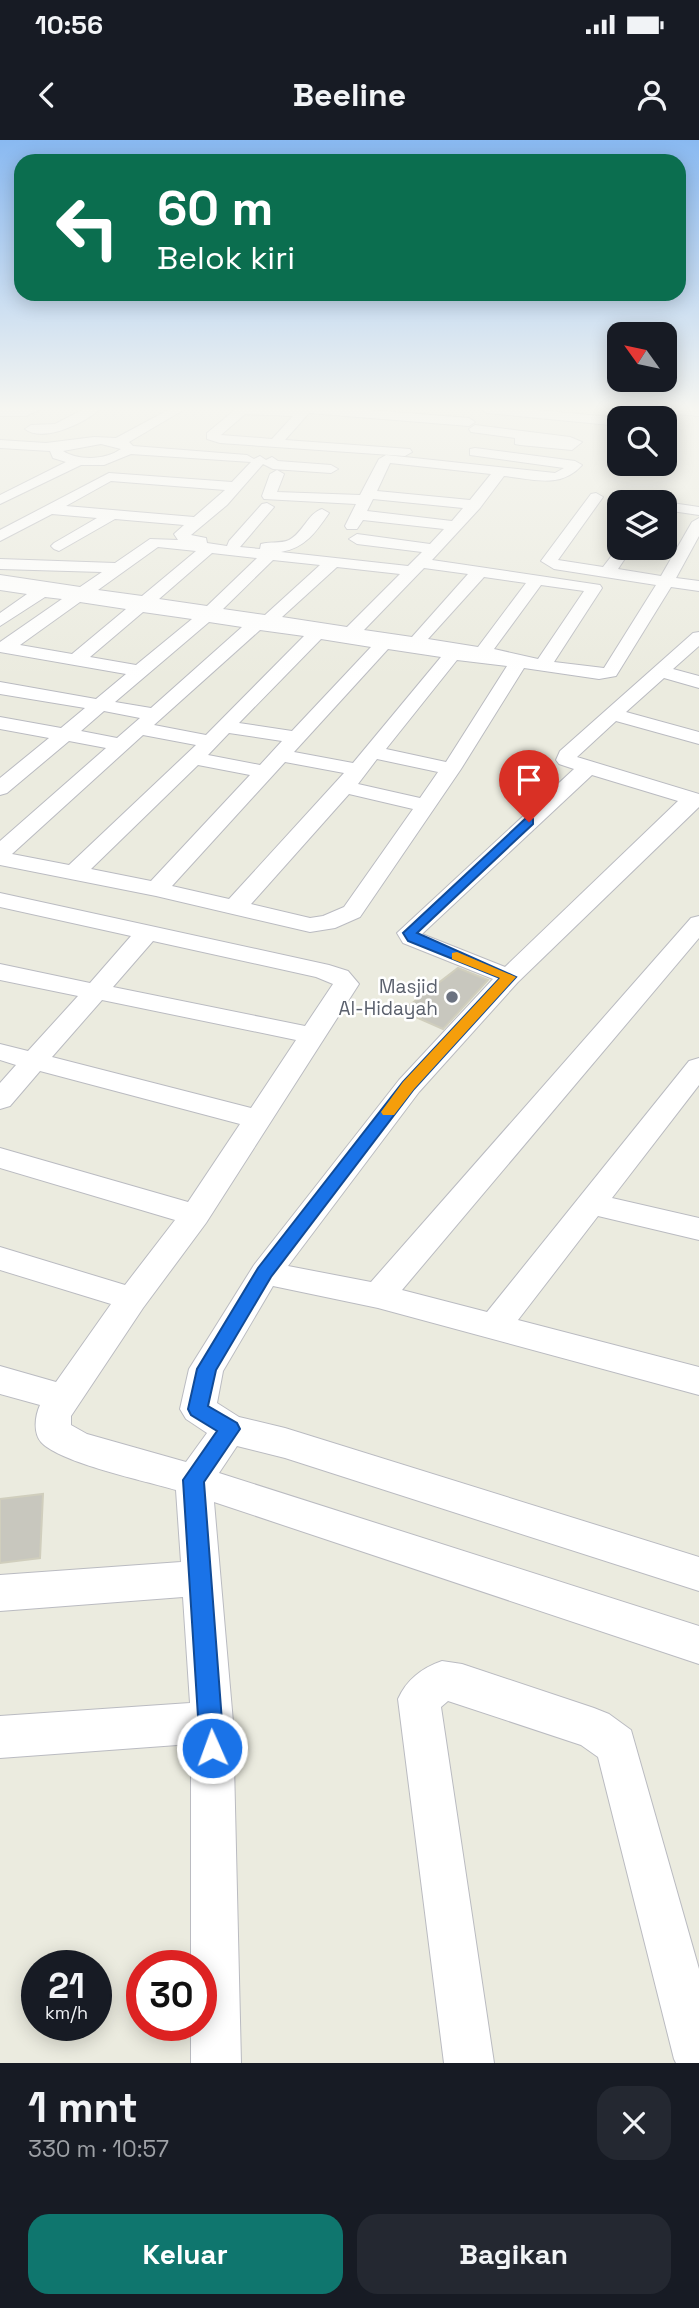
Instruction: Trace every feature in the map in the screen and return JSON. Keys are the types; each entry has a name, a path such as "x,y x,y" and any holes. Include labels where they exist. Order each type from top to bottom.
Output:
{"street":[{"path":"0,536 67,499"},
{"path":"225,499 182,537 275,548 293,546 322,513"},
{"path":"356,527 363,499"},
{"path":"441,499 475,505"},
{"path":"349,634 480,499"},
{"path":"595,499 549,561 554,564 699,586"},
{"path":"194,500 222,502"},
{"path":"234,544 267,507"},
{"path":"677,508 699,511"},
{"path":"49,509 197,522"},
{"path":"59,546 112,515"},
{"path":"149,535 172,520"},
{"path":"0,582 599,674 610,671 693,538 699,522"},
{"path":"356,527 456,526"},
{"path":"356,527 422,561"},
{"path":"2,648 155,542 333,562 422,561 585,584 595,590 543,665"},
{"path":"76,660 209,548"},
{"path":"0,789 208,614 269,555"},
{"path":"608,572 616,560"},
{"path":"0,855 153,714 333,562"},
{"path":"0,564 120,568"},
{"path":"414,645 480,571"},
{"path":"481,656 537,579"},
{"path":"0,582 42,591 82,594"},
{"path":"1,619 42,591"},
{"path":"264,622 318,632 349,634 384,643 414,645 453,654 481,656"},
{"path":"75,872 194,758 318,632"},
{"path":"696,800 566,760 567,755 699,637"},
{"path":"156,889 384,643"},
{"path":"2,648 138,671"},
{"path":"236,906 344,787 453,654"},
{"path":"0,855 236,906 310,925 324,925 352,912 451,769 516,661"},
{"path":"662,672 699,682"},
{"path":"0,688 153,714"},
{"path":"614,715 699,738"},
{"path":"0,723 119,744"},
{"path":"138,728 296,737"},
{"path":"372,752 451,769"},
{"path":"281,755 358,770"},
{"path":"194,758 264,772"},
{"path":"0,764 24,769"},
{"path":"509,977 412,938 410,933 587,768"},
{"path":"344,787 424,805"},
{"path":"696,800 509,977 409,1086 264,1273 206,1369 198,1409 229,1429 285,1443 699,1574"},
{"path":"0,900 320,971 344,979 344,989 195,1216 132,1299 53,1414 54,1432 77,1446 194,1480 699,1645"},
{"path":"378,1296 699,922"},
{"path":"0,1100 148,932"},
{"path":"0,972 314,1036"},
{"path":"0,1052 257,1119"},
{"path":"495,1326 699,1067"},
{"path":"0,1158 195,1216"},
{"path":"590,1204 699,1229"},
{"path":"0,1258 132,1299"},
{"path":"264,1273 378,1296 699,1381"},
{"path":"0,1380 65,1399"},
{"path":"216,2063 212,1722 194,1480 229,1429"},
{"path":"0,1593 202,1578"},
{"path":"469,2063 419,1699 442,1680 462,1684 594,1729 616,1745 699,2059"},
{"path":"0,1737 212,1722"}],"building":[{"name":"Masjid Al-Hidayah","path":"458,968 488,980 443,1029 402,1011"},
{"path":"43,1494 40,1558 0,1563 0,1499"}],"slow traffic":[{"path":"389,1112 409,1086 509,977 457,956"}],"place":[{"name":"Masjid Al-Hidayah","path":"452,997"}],"route":[{"path":"212,1748 194,1480 229,1429 198,1409 206,1369 264,1273 328,1190 409,1086 509,977 412,938 410,933 529,822"}]}
